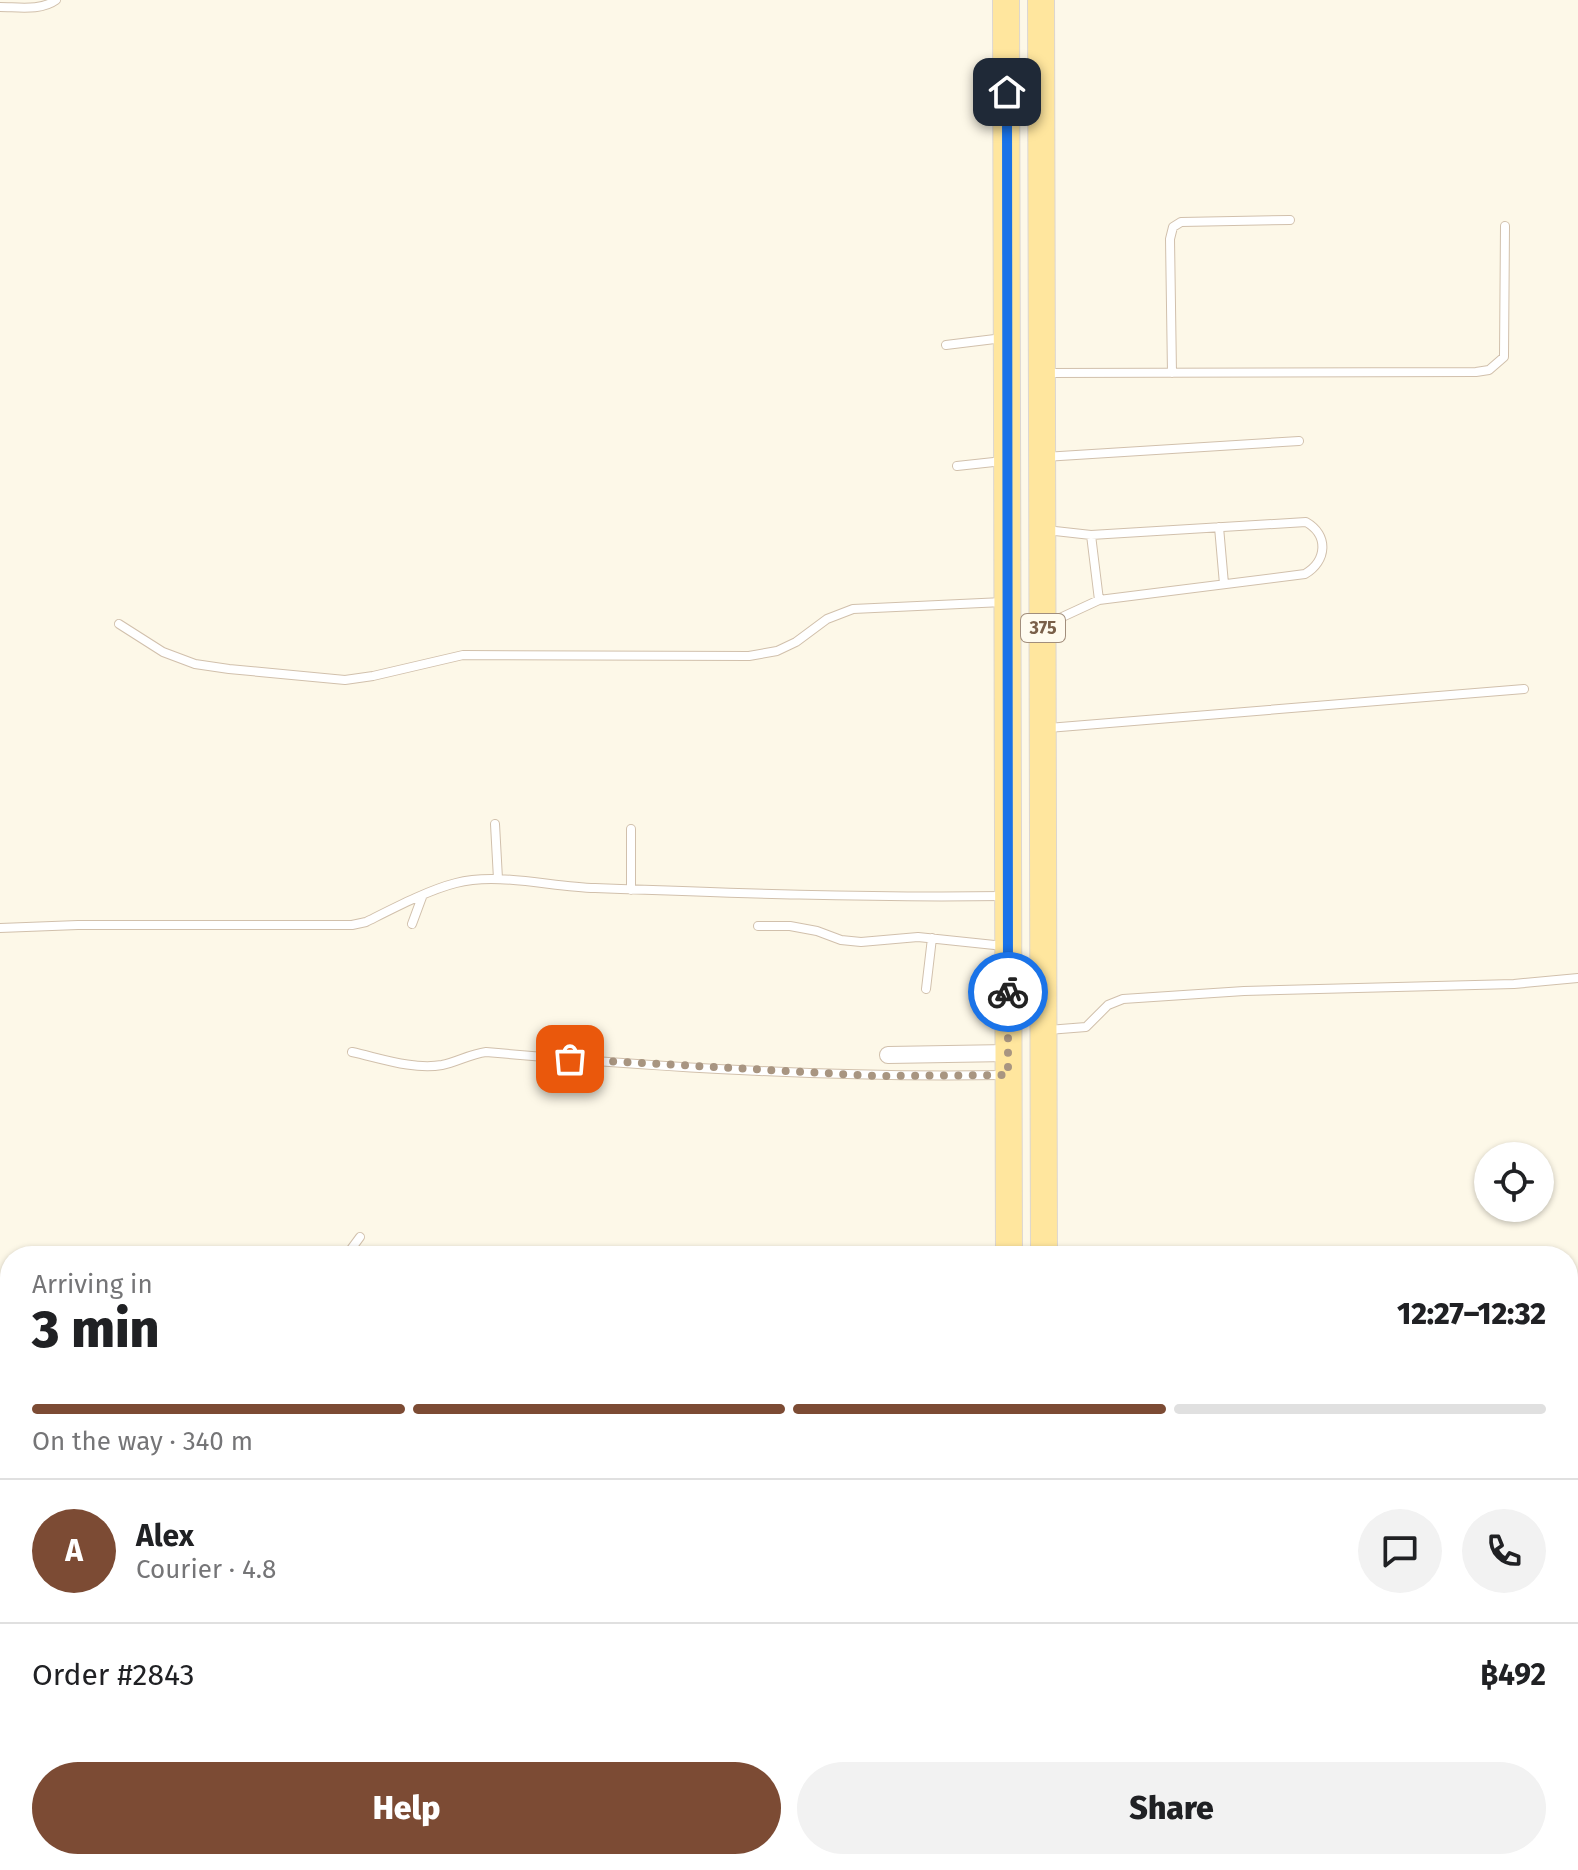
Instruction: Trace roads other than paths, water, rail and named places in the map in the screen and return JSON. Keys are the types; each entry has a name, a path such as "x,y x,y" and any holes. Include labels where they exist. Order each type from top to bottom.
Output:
{"main road":[{"name":"375","path":"1006,0 1009,1246"},
{"name":"375","path":"1041,0 1044,1246"},
{"path":"1008,838 1042,836"}],"street":[{"path":"888,1055 1008,1064"}],"lane":[{"path":"0,7 38,7 56,0"},
{"path":"1172,373 1170,239 1173,227 1181,222 1290,220"},
{"path":"1041,373 1489,370 1504,357 1505,226"},
{"path":"946,345 1007,338"},
{"path":"1041,457 1299,441"},
{"path":"957,466 1008,461"},
{"path":"1041,529 1091,535 1306,522 1318,533 1322,546 1321,559 1316,568 1305,574 1099,600 1043,626"},
{"path":"1219,527 1224,584"},
{"path":"1091,535 1099,600"},
{"path":"119,624 163,652 195,664 345,680 463,655 749,656 787,646 827,619 853,609 1008,602"},
{"path":"1043,729 1524,689"},
{"path":"495,824 498,879"},
{"path":"631,829 631,890"},
{"path":"0,928 352,925 366,922 456,883 498,879 562,887 631,890 813,896 1008,896"},
{"path":"412,924 422,897"},
{"path":"758,926 790,926 841,940 861,942 902,937 1009,946"},
{"path":"926,989 932,938"},
{"path":"1043,1030 1086,1027 1108,1005 1123,999 1244,991 1528,984 1578,978"},
{"path":"352,1052 430,1065 444,1065 486,1052 625,1064 863,1075 1008,1064"},
{"path":"353,1246 360,1237"}]}
